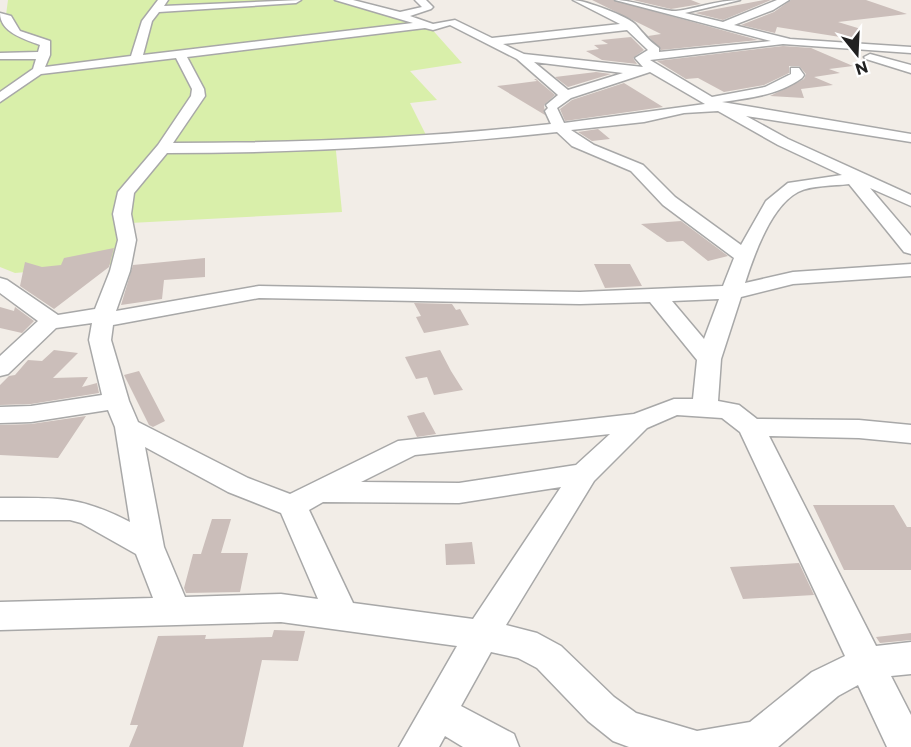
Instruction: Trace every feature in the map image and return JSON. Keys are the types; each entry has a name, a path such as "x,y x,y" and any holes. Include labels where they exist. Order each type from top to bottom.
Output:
{"street":[{"path":"136,59 147,21 163,0"},
{"path":"155,9 296,0"},
{"path":"340,0 401,15 433,27 451,22"},
{"path":"578,0 660,43 720,51 790,42"},
{"path":"620,0 790,42 911,50"},
{"path":"487,42 630,27 676,13 735,0"},
{"path":"725,25 770,8 784,0"},
{"path":"401,15 423,5 487,42 521,57 566,95"},
{"path":"757,33 761,24 775,14 770,8"},
{"path":"0,16 7,18 16,33 46,43 38,71"},
{"path":"0,98 38,71 180,55 247,44 424,25"},
{"path":"641,62 660,43"},
{"path":"830,45 911,69"},
{"path":"699,50 641,62 566,95 546,111 559,127 593,152 636,168 668,200 744,256"},
{"path":"560,59 607,54"},
{"path":"0,56 44,55"},
{"path":"174,610 149,547 128,426 116,401 100,340 104,317 120,271 127,240 122,214 126,192 163,148 198,96 198,89 180,55"},
{"path":"521,57 641,62 783,142 911,201"},
{"path":"163,148 235,148 439,138 644,118 771,91 798,75 795,71"},
{"path":"712,104 911,138"},
{"path":"439,138 464,126 505,119"},
{"path":"849,174 911,248"},
{"path":"705,407 709,359 734,292 744,256 772,205 794,187 849,174"},
{"path":"0,369 11,347 49,323 104,317 259,292 580,298 656,296 734,292 793,278 911,270"},
{"path":"0,284 48,316 49,323"},
{"path":"656,296 709,359"},
{"path":"0,415 31,414 116,401"},
{"path":"304,499 398,450 415,446 638,423 674,407 705,407 730,411 751,427 907,747"},
{"path":"418,747 482,635 584,474 638,423"},
{"path":"128,426 238,485 304,499 459,493 584,474"},
{"path":"751,427 859,429 911,434"},
{"path":"304,499 343,617"},
{"path":"0,509 70,509 91,515 149,547"},
{"path":"0,616 281,608 482,635 525,644 549,657 601,709 627,728 691,747"},
{"path":"703,747 770,743 825,684 865,663 911,658"},
{"path":"437,712 500,747"}],"green space":[{"path":"8,0 340,0 429,26 462,63 410,71 437,100 410,103 427,137 335,141 342,212 130,223 118,264 15,273 0,267 0,17 6,15"}],"building":[{"path":"592,0 613,0 758,40 661,50 648,36 661,34"},
{"path":"633,0 691,0 701,4 671,9"},
{"path":"771,0 723,20 695,13"},
{"path":"791,0 866,0 907,14 838,22 861,29 859,40 777,27 775,33 741,25 774,12"},
{"path":"631,37 644,50 633,58 637,64 602,60 586,51 599,49 594,45 608,44 601,40"},
{"path":"783,46 811,48 853,66 829,69 840,73 814,77 833,85 801,89 804,98 770,96 804,79 806,74 799,66 789,66 789,73 764,85 724,92 698,78 686,79 657,61"},
{"path":"596,72 611,74 568,87 555,77"},
{"path":"534,79 536,79 555,95 544,105 545,115 497,86 537,81"},
{"path":"624,83 663,107 565,121 560,109 572,100"},
{"path":"598,129 610,139 592,141 578,132"},
{"path":"681,221 728,256 708,261 683,241 667,242 641,224"},
{"path":"114,248 109,267 54,309 20,286 25,262 42,267 61,265 64,258"},
{"path":"205,258 205,277 164,280 162,299 121,305 133,265"},
{"path":"594,264 630,264 642,286 605,288"},
{"path":"414,303 452,304 456,310 460,309 469,325 424,333 416,317 421,316"},
{"path":"0,307 14,311 15,307 34,321 22,333 0,328"},
{"path":"54,350 78,353 53,378 88,377 82,387 97,383 99,393 31,404 0,405 0,385 9,376 15,375 28,360 42,361"},
{"path":"440,350 463,390 434,395 427,377 416,379 405,357"},
{"path":"139,371 165,421 153,427 149,425 124,375"},
{"path":"424,412 436,434 417,437 407,416"},
{"path":"86,416 58,458 0,455 0,425 31,424"},
{"path":"813,505 894,505 907,527 911,527 911,570 844,570"},
{"path":"212,519 231,519 221,553 248,553 240,592 186,593 184,588 193,554 201,554"},
{"path":"472,542 475,564 446,565 445,544"},
{"path":"799,563 814,595 743,599 730,567"},
{"path":"274,630 305,631 298,661 262,660 243,747 129,747 138,725 130,725 158,636 206,635 205,639 272,637"},
{"path":"911,633 911,640 880,643 876,637"}]}
